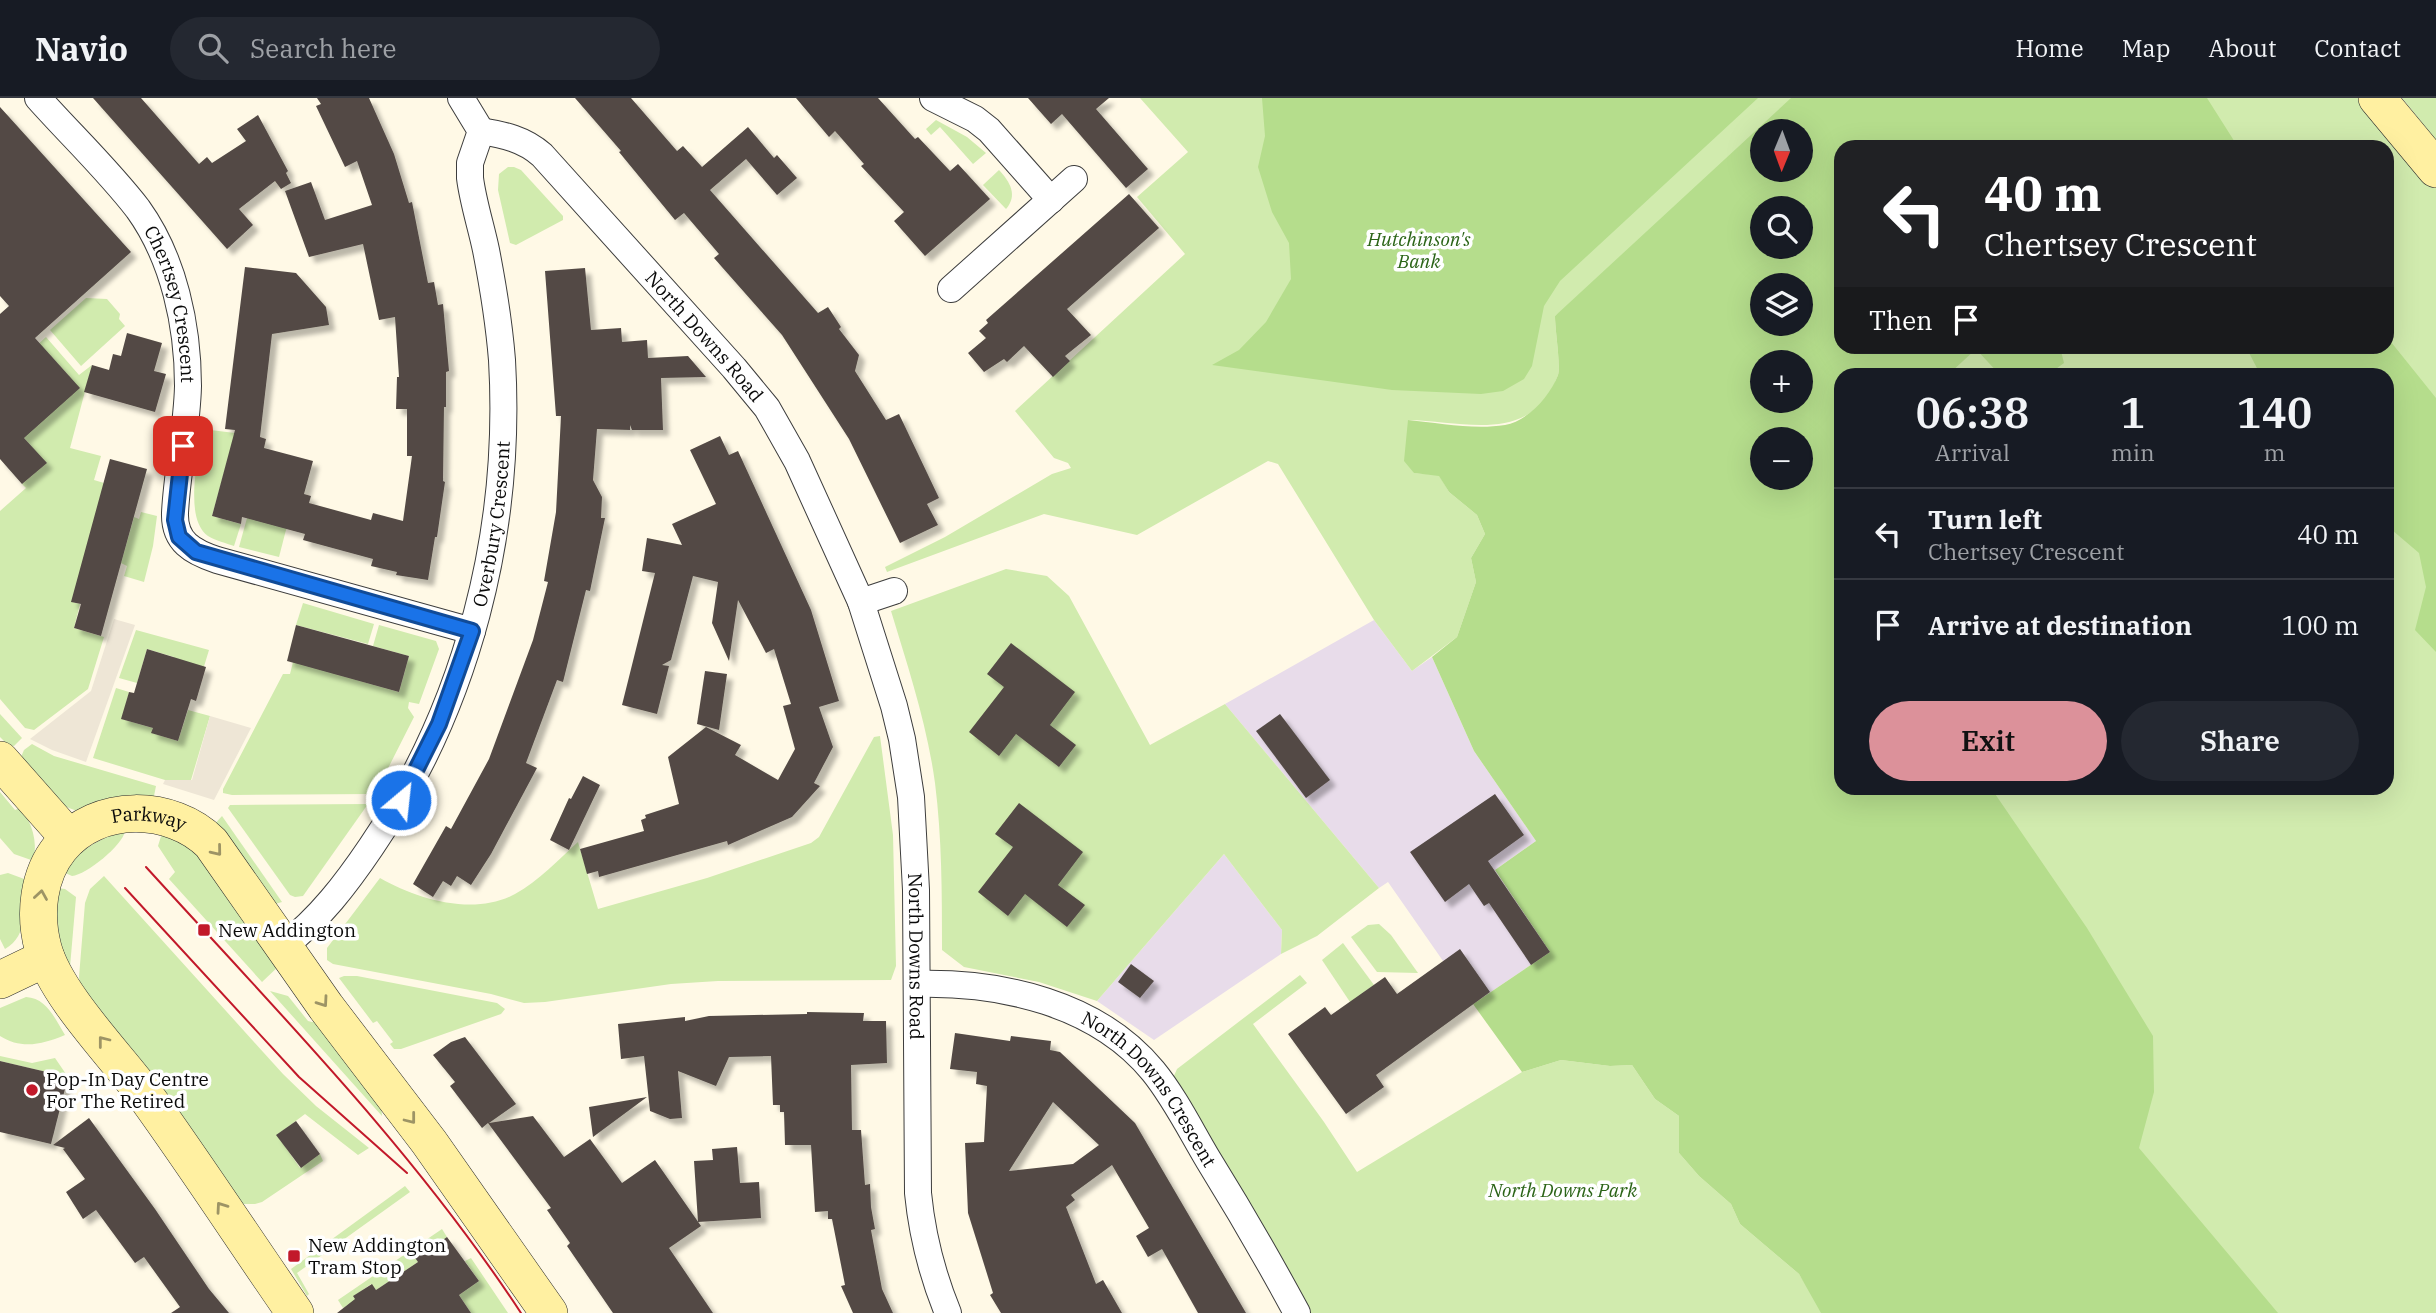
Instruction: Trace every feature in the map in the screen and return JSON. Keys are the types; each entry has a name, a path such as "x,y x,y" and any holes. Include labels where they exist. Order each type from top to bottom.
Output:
{"street":[{"name":"Chertsey Crescent","path":"38,98 138,210 170,271 181,316 187,359 187,409 175,520 183,542 196,552 218,560 472,631"},
{"path":"461,98 481,131"},
{"path":"933,98 975,119 989,130 1051,200"},
{"path":"2377,98 2436,169"},
{"name":"Overbury Crescent","path":"284,946 324,910 398,806 439,724 472,631 493,538 500,476 503,407 502,360 496,303 470,178 470,163 481,131"},
{"name":"North Downs Road","path":"481,131 510,136 530,145 542,155 760,399 797,461 861,602 887,682 908,769 915,842 920,1208 930,1261 948,1313"},
{"path":"951,289 1074,179"},
{"path":"861,602 894,591"},
{"path":"0,760 69,838"},
{"name":"Parkway","path":"295,1313 145,1095 65,992 46,958 39,929 41,888 51,861 69,838 103,820 128,814 155,814 201,832 223,857 326,1007 467,1194 549,1313"},
{"path":"0,980 46,958"},
{"name":"North Downs Crescent","path":"917,984 971,986 1018,994 1062,1007 1098,1024 1129,1047 1154,1073 1167,1092 1297,1313"}],"shaded area":[{"path":"114,619 135,625 86,762 30,739 91,691"},
{"path":"1374,620 1412,671 1432,657 1474,751 1536,841 1495,870 1550,952 1473,1004 1388,882 1379,888 1225,704"},
{"path":"210,716 251,728 214,800 163,784 165,780 192,780"},
{"path":"1224,854 1282,930 1281,954 1154,1040 1097,1001"}],"green space":[{"path":"1140,98 2362,98 2436,187 2436,1313 1910,1313 1563,310 1555,316 1558,375 1546,397 1531,412 1514,421 1494,424 1408,420 1414,473 1439,475 1449,492 1477,515 1485,534 1471,558 1476,582 1457,637 1412,671 1374,620 1278,464 1268,461 1137,535 1044,514 887,572 885,567 945,537 1052,474 1071,468 1068,463 1054,458 1015,411 1185,254 1137,197 1188,152"},
{"name":"Hutchinson's Bank","path":"1262,98 1758,98 1560,281 1544,306 1532,366 1524,379 1503,391 1481,394 1392,390 1212,365 1239,350 1266,322 1291,279 1289,243 1272,212 1258,167 1265,136"},
{"path":"1791,98 2207,98 2234,140 1834,140 1834,354 1971,354 1955,368 1834,368 1834,795 1996,795 2087,928 2153,1036 2154,1092 2139,1148 2278,1313 1821,1313 1799,1274 1740,1224 1731,1204 1699,1176 1679,1153 1679,1116 1655,1099 1632,1065 1610,1066 1561,1060 1522,1072 1473,1004 1550,952 1495,870 1536,841 1474,751 1432,657 1457,637 1476,582 1471,558 1485,534 1477,515 1449,492 1439,476 1414,473 1404,461 1408,420 1481,427 1514,423 1537,406 1550,391 1558,375 1555,316 1750,136 1750,182 1813,182 1813,119 1768,119"},
{"path":"2402,98 2436,98 2436,140"},
{"path":"936,120 967,137 986,153 973,164 940,127 931,135 926,129"},
{"path":"508,167 521,170 563,216 563,220 516,245 510,243 498,190 499,174"},
{"path":"999,170 1012,194 1006,209 983,185"},
{"path":"86,298 107,299 120,314 119,319 125,326 81,366 50,330"},
{"path":"46,337 79,375 92,365 70,448 101,456 94,480 104,483 72,602 80,604 74,628 104,637 88,689 34,730 25,728 0,699 0,511 26,488 22,484 46,463 24,438 69,376 48,353 0,379"},
{"path":"2394,346 2436,398 2436,652 2415,630 2426,587 2419,553 2394,532 2394,368 2257,368 2250,354 2394,354"},
{"path":"1981,354 2062,354 2064,363 2057,368 1993,368"},
{"path":"202,429 235,433 212,516 241,524 234,546 208,536 200,527 196,516 194,486"},
{"path":"294,499 279,557 239,547 247,518"},
{"path":"141,512 157,516 144,582 124,576 127,566 121,563 134,517 139,519"},
{"path":"1006,569 1047,576 1069,596 1150,745 1225,704 1379,888 1317,936 1281,954 1282,930 1224,854 1097,1001 1039,982 964,967 942,950 940,845 932,761 891,611"},
{"path":"303,603 374,624 368,644 296,625"},
{"path":"379,625 436,641 439,649 419,704 409,702 408,708 414,717 375,794 223,793 283,674 290,674 293,662 399,692 409,656 373,646"},
{"path":"136,630 209,650 202,673 172,664 174,657 147,649 137,683 119,678"},
{"path":"116,688 129,692 122,719 153,728 152,733 178,741 188,710 210,716 191,780 165,780 93,758"},
{"path":"0,714 22,738 14,746 8,745 0,737"},
{"path":"880,736 893,835 896,966 891,980 718,981 671,984 524,1003 491,994 333,964 327,960 327,948 380,878 429,899 465,904 499,901 524,889 578,842 598,909 707,878 811,843 819,837 874,737"},
{"path":"32,744 54,756 156,786 154,796 136,797 79,811 70,808 61,804 46,790 21,757 24,750"},
{"path":"0,792 15,810 20,808 31,826 35,846 34,861 14,854 0,838"},
{"path":"368,804 303,896 295,897 290,895 228,808 230,805"},
{"path":"222,816 282,902 275,904 213,826"},
{"path":"125,831 118,844 94,865 72,876 63,872 90,846"},
{"path":"162,833 195,850 281,964 262,982 169,879 175,872 158,846"},
{"path":"8,873 27,880 22,928 13,943 5,949 0,939 0,875"},
{"path":"104,876 283,1074 316,1106 369,1148 358,1155 305,1114 277,1135 300,1168 320,1154 323,1161 262,1202 239,1204 80,986 85,903 90,889"},
{"path":"57,888 65,889 76,897 70,967 55,941"},
{"path":"1379,924 1391,935 1418,973 1377,972 1351,937 1368,925"},
{"path":"1343,943 1374,985 1350,1002 1322,960"},
{"name":"North Downs Park","path":"1300,975 1307,983 1253,1024 1357,1172 1522,1072 1561,1060 1610,1066 1632,1065 1655,1099 1679,1116 1679,1153 1699,1176 1731,1204 1740,1224 1799,1274 1821,1313 1309,1313 1173,1078 1177,1069"},
{"path":"357,976 497,1003 505,1009 501,1014 401,1049 394,1049 390,1044 393,1042 377,1021 373,1023 339,978"},
{"path":"270,991 288,996 308,1021 321,1019 381,1105 382,1116"},
{"path":"26,997 45,1005 65,1035 32,1044 16,1043 0,1036 0,1008"},
{"path":"0,1056 32,1063 55,1058 68,1077 0,1061"},
{"path":"405,1186 410,1192 297,1273 309,1294 307,1296 291,1269"},
{"path":"442,1229 447,1237 434,1246 431,1243 414,1255 418,1262 376,1290 371,1284 354,1296 356,1300 343,1308 338,1300"},
{"path":"471,1258 508,1313 471,1313 459,1295 479,1281 465,1261"}],"building":[{"path":"93,98 141,98 199,164 207,157 212,163 246,141 237,129 258,115 288,171 286,173 291,183 281,189 275,181 239,209 253,225 227,249"},
{"path":"317,98 369,98 394,154 409,203 412,202 428,283 434,282 438,305 443,304 449,371 446,372 444,407 445,482 428,580 396,575 397,572 371,566 373,559 303,540 305,534 242,517 241,524 212,516 235,430 225,429 245,267 296,273 326,307 329,325 272,334 260,437 266,439 264,448 313,461 304,494 311,496 309,503 371,520 373,513 403,521 412,456 407,456 407,409 396,409 399,377 395,317 379,320 363,244 309,257 285,191 311,182 325,220 372,205 357,161 345,167 316,106 321,104"},
{"path":"575,98 631,98 677,151 683,146 702,167 748,127 774,158 777,155 797,178 777,195 746,159 710,190 818,313 828,307 841,327 839,329 859,355 855,371 886,420 899,414 939,498 927,504 938,525 900,543 849,439 782,335 714,258 719,254 684,213 675,220"},
{"path":"796,98 878,98 915,139 918,137 950,171 958,164 990,199 925,256 894,221 904,212 861,166 864,164 835,131 829,137"},
{"path":"1028,98 1109,98 1096,109 1148,169 1126,188 1062,114 1051,124"},
{"path":"0,107 131,252 35,338 80,388 24,438 47,463 22,484 0,459 0,314 9,306 0,296"},
{"path":"1129,194 1159,228 1067,309 1091,335 1065,356 1070,361 1053,377 1024,346 1007,362 1004,359 984,372 968,353 986,338 979,331 988,323 986,320"},
{"path":"585,268 591,330 621,328 622,342 647,340 648,358 688,356 706,377 661,378 663,430 632,430 630,425 630,430 597,429 593,480 602,497 601,518 605,518 590,591 586,590 563,682 557,680 526,763 537,768 491,854 471,885 457,876 451,886 443,881 433,897 413,884 446,826 451,829 489,759 533,640 548,582 544,581 556,512 561,416 556,416 545,271"},
{"path":"127,333 162,343 154,371 166,374 155,412 84,392 92,365 109,370 113,354 121,356"},
{"path":"720,436 729,455 738,451 811,610 839,701 819,707 833,747 814,783 820,786 792,817 728,845 727,841 599,877 598,871 587,874 580,849 644,831 641,820 646,818 645,815 679,804 668,757 706,727 741,745 735,755 778,780 795,749 783,706 791,704 774,649 766,653 738,600 729,661 712,623 718,582 693,576 671,660 662,665 669,666 657,714 622,705 655,573 642,571 647,538 682,545 672,524 716,504 690,450"},
{"path":"110,459 147,469 101,636 74,628 81,604 71,602"},
{"path":"296,625 409,656 399,692 287,661"},
{"path":"1011,643 1075,692 1050,725 1076,745 1059,767 1016,734 999,756 969,732 1004,687 987,674"},
{"path":"147,649 206,667 196,701 191,699 178,741 151,733 153,728 121,719 129,692 134,693"},
{"path":"705,671 727,674 719,730 697,724"},
{"path":"1280,714 1330,780 1306,798 1256,731"},
{"path":"583,776 600,785 569,850 550,840 569,798 571,799"},
{"path":"1495,794 1524,835 1488,861 1550,952 1531,965 1489,903 1484,906 1469,884 1445,902 1410,852"},
{"path":"1019,803 1083,852 1058,885 1085,905 1067,927 1025,894 1008,916 978,892 1013,847 995,834"},
{"path":"1460,949 1490,992 1376,1075 1384,1087 1346,1114 1288,1034 1325,1007 1331,1015 1385,977 1397,994"},
{"path":"1131,964 1154,981 1140,998 1118,982"},
{"path":"807,1012 864,1013 863,1021 886,1021 887,1063 851,1065 852,1130 861,1130 865,1185 870,1184 875,1229 871,1230 882,1289 893,1313 853,1313 841,1286 845,1285 832,1219 828,1219 828,1211 815,1212 811,1145 785,1145 784,1112 780,1112 780,1105 773,1105 771,1056 729,1057 716,1086 678,1071 682,1118 670,1119 650,1111 644,1056 621,1059 618,1024 685,1017 685,1021 709,1016"},
{"path":"955,1033 1010,1041 1011,1036 1051,1041 1050,1050 1060,1052 1135,1123 1246,1313 1198,1313 1162,1249 1148,1257 1136,1236 1149,1228 1112,1165 1071,1195 1075,1200 1066,1207 1096,1284 1103,1280 1122,1313 1001,1313 990,1295 993,1293 968,1213 965,1143 984,1142 987,1086 976,1084 977,1072 950,1069","holes":["1053,1102 1099,1145 1073,1164 1009,1171"]},
{"path":"465,1037 516,1104 489,1123 533,1116 564,1157 590,1139 622,1183 655,1160 701,1226 669,1248 713,1313 613,1313 567,1246 570,1243 547,1210 551,1208 488,1123 482,1128 450,1086 455,1082 433,1055 451,1042"},
{"name":"Pop-In Day Centre For The Retired","path":"0,1061 68,1077 51,1144 0,1132"},
{"path":"647,1097 593,1137 589,1107"},
{"path":"89,1118 209,1289 229,1313 171,1313 180,1307 144,1257 135,1263 96,1210 83,1219 66,1192 85,1179 63,1149 65,1148 53,1145"},
{"path":"296,1121 320,1154 301,1168 276,1135"},
{"path":"737,1147 740,1183 759,1182 761,1218 698,1222 694,1161 713,1160 712,1149"},
{"path":"447,1237 479,1281 459,1295 471,1313 337,1313 355,1299 353,1296 372,1284 376,1290 418,1262 413,1255"}],"tram line":[{"path":"146,867 294,1028 390,1138 436,1195 521,1313"},
{"path":"125,888 299,1077 407,1173"}],"place":[{"name":"New Addington","path":"204,930"},
{"name":"Pop-In Day Centre For The Retired","path":"32,1090"},
{"name":"New Addington Tram Stop","path":"294,1256"}],"route":[{"path":"183,446 175,520 179,537 189,548 218,560 472,631 439,724 401,800"}]}
